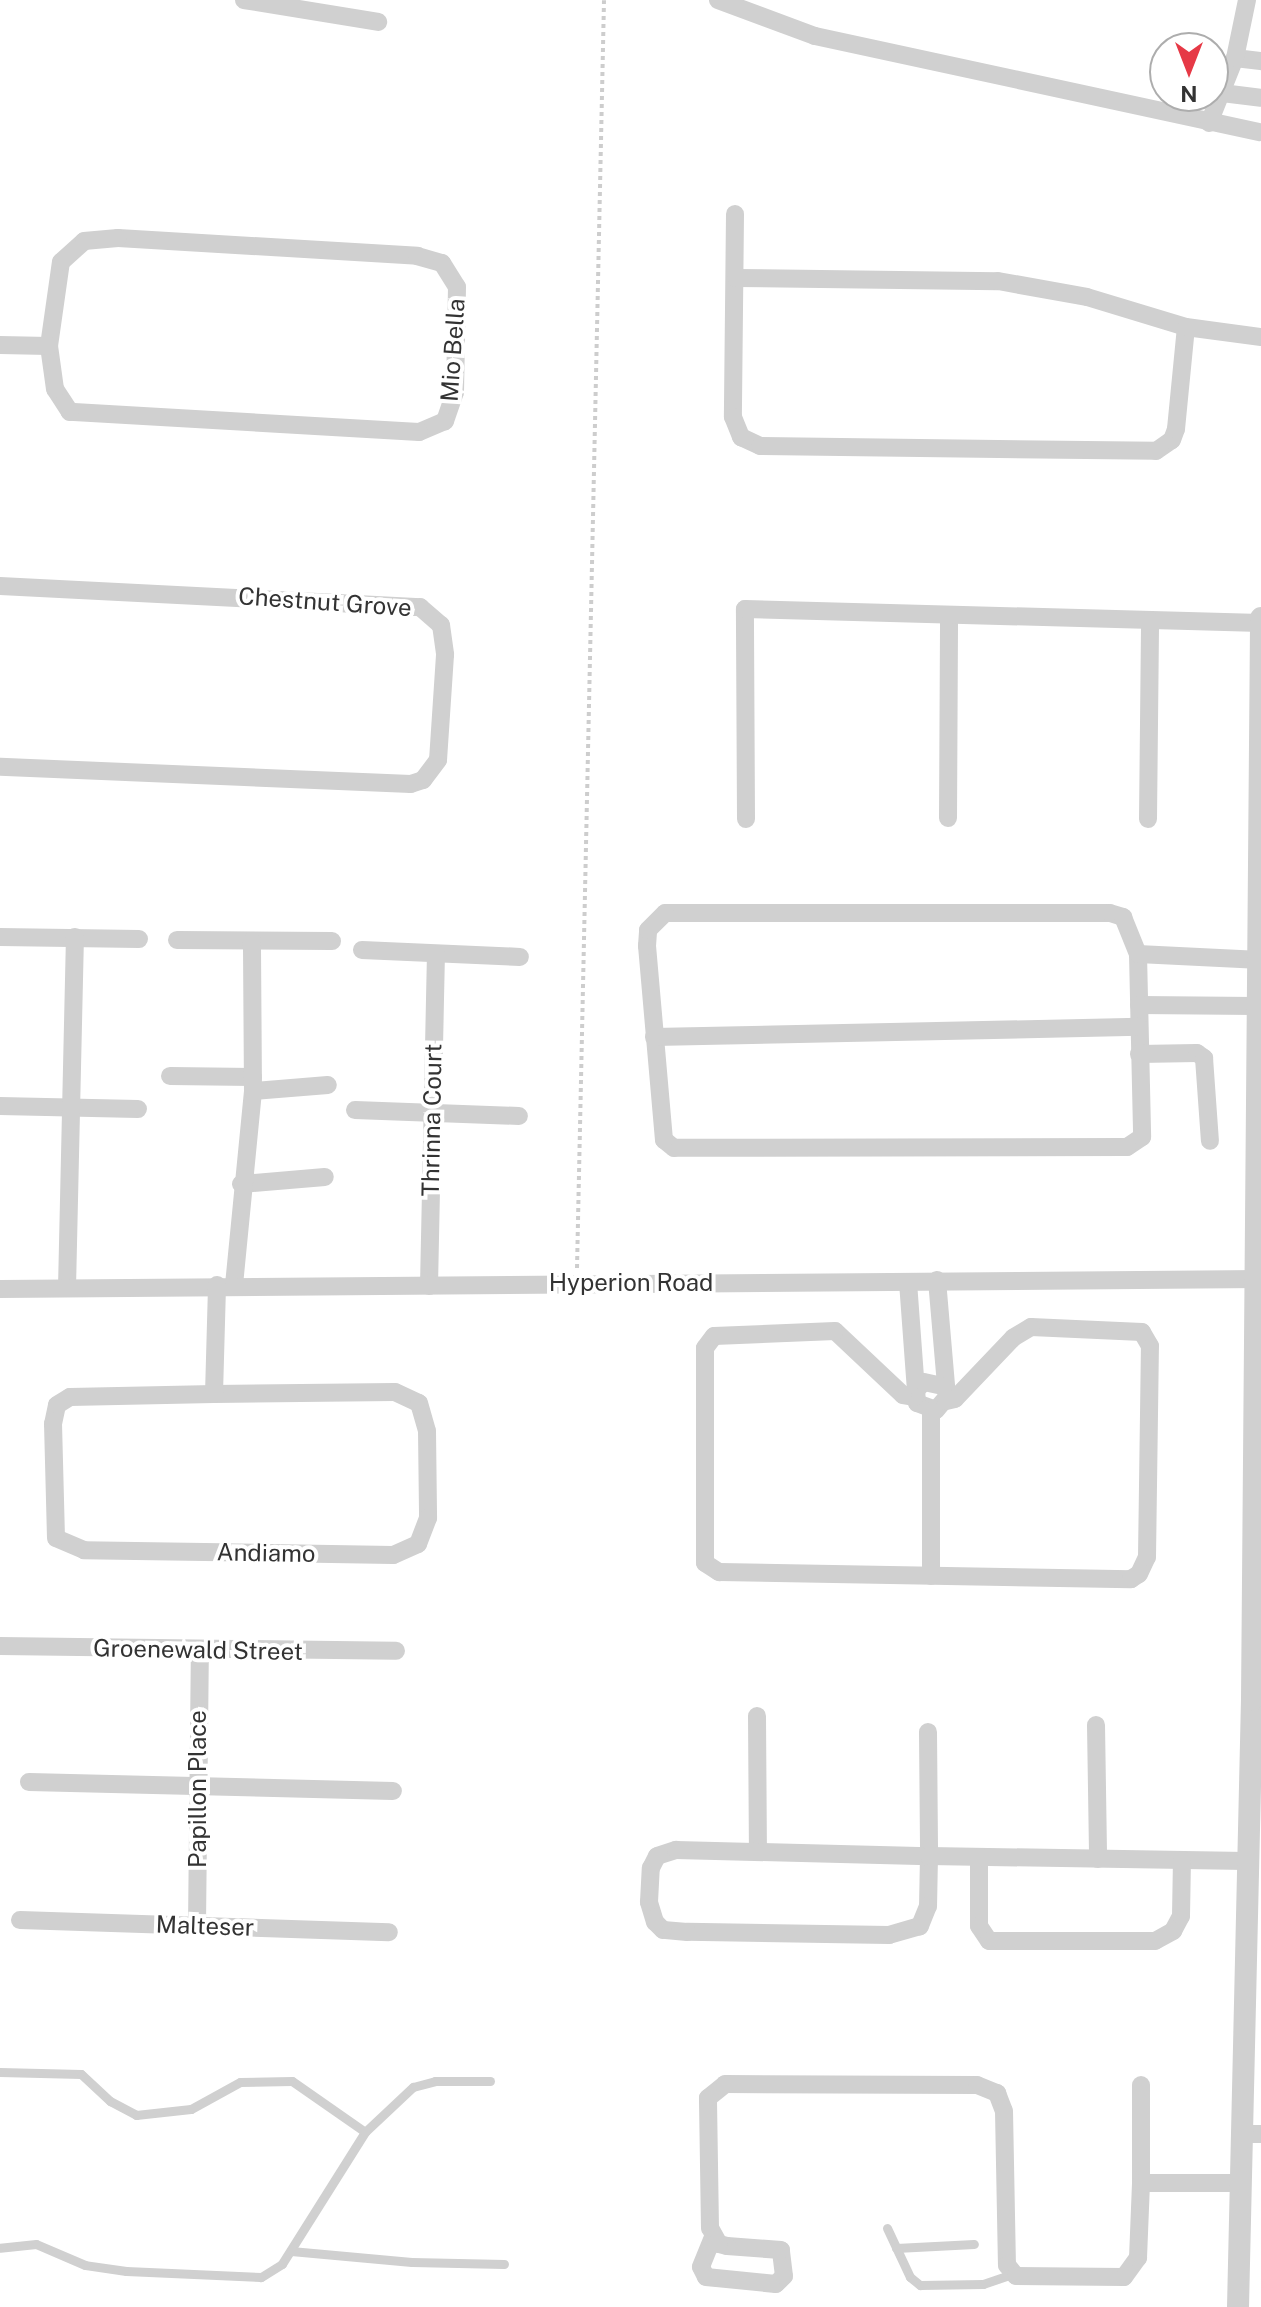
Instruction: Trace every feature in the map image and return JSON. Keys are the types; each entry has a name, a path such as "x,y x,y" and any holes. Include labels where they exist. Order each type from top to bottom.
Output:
{"street":[{"path":"244,0 378,22"},
{"path":"718,0 815,36 1260,132"},
{"path":"1229,74 1247,0"},
{"path":"1235,58 1261,61"},
{"path":"1229,94 1261,98"},
{"path":"1209,123 1214,112"},
{"path":"735,214 733,417 741,437 760,446 1156,451 1172,440 1176,429 1186,327"},
{"name":"Mio Bella","path":"97,238 417,256 442,263 457,287 455,392 445,421 433,430 82,415 61,402 49,346 61,262 72,248 97,238"},
{"path":"736,278 998,281 1087,297 1186,327 1261,337"},
{"path":"0,345 49,346"},
{"name":"Chestnut Grove","path":"0,586 420,607 441,625 445,655 438,760 423,780 411,784 0,767"},
{"path":"746,819 745,609 1261,621 1259,960 1256,1006 1258,1380 1251,2134 1241,2183 1238,2307"},
{"path":"948,818 949,615"},
{"path":"1148,819 1150,620"},
{"path":"665,913 1110,913 1123,917 1138,954 1142,1137 1137,1145 682,1150 664,1140 648,930 665,913"},
{"path":"0,937 139,939"},
{"path":"67,1288 75,937"},
{"path":"177,940 332,941"},
{"path":"214,1394 225,1285 253,1084 252,941"},
{"path":"362,950 520,957"},
{"name":"Thrinna Court","path":"429,1286 436,954"},
{"path":"1138,954 1259,960"},
{"path":"1139,1005 1256,1006"},
{"path":"654,1037 1139,1027"},
{"path":"1139,1054 1197,1053 1204,1058 1210,1141"},
{"path":"170,1076 253,1084 328,1085"},
{"path":"0,1106 138,1109"},
{"path":"355,1110 519,1116"},
{"path":"241,1184 325,1177"},
{"name":"Hyperion Road","path":"0,1289 1258,1278"},
{"path":"931,1576 940,1399 937,1280"},
{"path":"908,1282 916,1393 921,1407 940,1399 955,1399 1013,1338 1031,1327 1142,1332 1150,1346 1147,1557 1131,1579 719,1572 703,1555 705,1348 714,1336 835,1331 903,1395 916,1393 929,1380 940,1399"},
{"name":"Andiamo","path":"395,1392 419,1403 427,1431 428,1518 418,1544 393,1555 192,1552 72,1549 56,1538 53,1424 62,1398 214,1394 395,1392"},
{"name":"Groenewald Street","path":"0,1646 200,1652 396,1651"},
{"name":"Papillon Place","path":"197,1926 200,1652"},
{"path":"757,1716 758,1852"},
{"path":"1096,1725 1098,1859"},
{"path":"928,1732 929,1856 926,1918 908,1933 687,1932 663,1930 655,1922 649,1902 651,1868 657,1856 676,1850 929,1856 979,1857 1182,1860 1253,1867"},
{"path":"29,1782 393,1791"},
{"path":"979,1857 979,1926 989,1941 1155,1941 1173,1931 1181,1916 1182,1860"},
{"name":"Malteser","path":"20,1920 389,1932"},
{"path":"713,2237 727,2246 781,2250 784,2276 776,2284 706,2277 701,2267 713,2237 708,2098 718,2087 977,2085 988,2087 1002,2100 1007,2265 1012,2274 1124,2277 1132,2272 1138,2258 1141,2085"},
{"path":"1141,2183 1241,2183"}],"lane":[{"path":"0,2072 81,2074 110,2101 136,2115 191,2109 240,2082 292,2081 365,2132"},
{"path":"0,2248 25,2242 85,2265 126,2271 251,2278 274,2272 291,2251 365,2132 413,2087 435,2081 490,2081"},
{"path":"887,2228 920,2285 983,2284 1012,2274"},
{"path":"896,2248 974,2244"},
{"path":"291,2251 412,2262 504,2264"}],"path":[{"path":"576,1283 604,0"}]}
